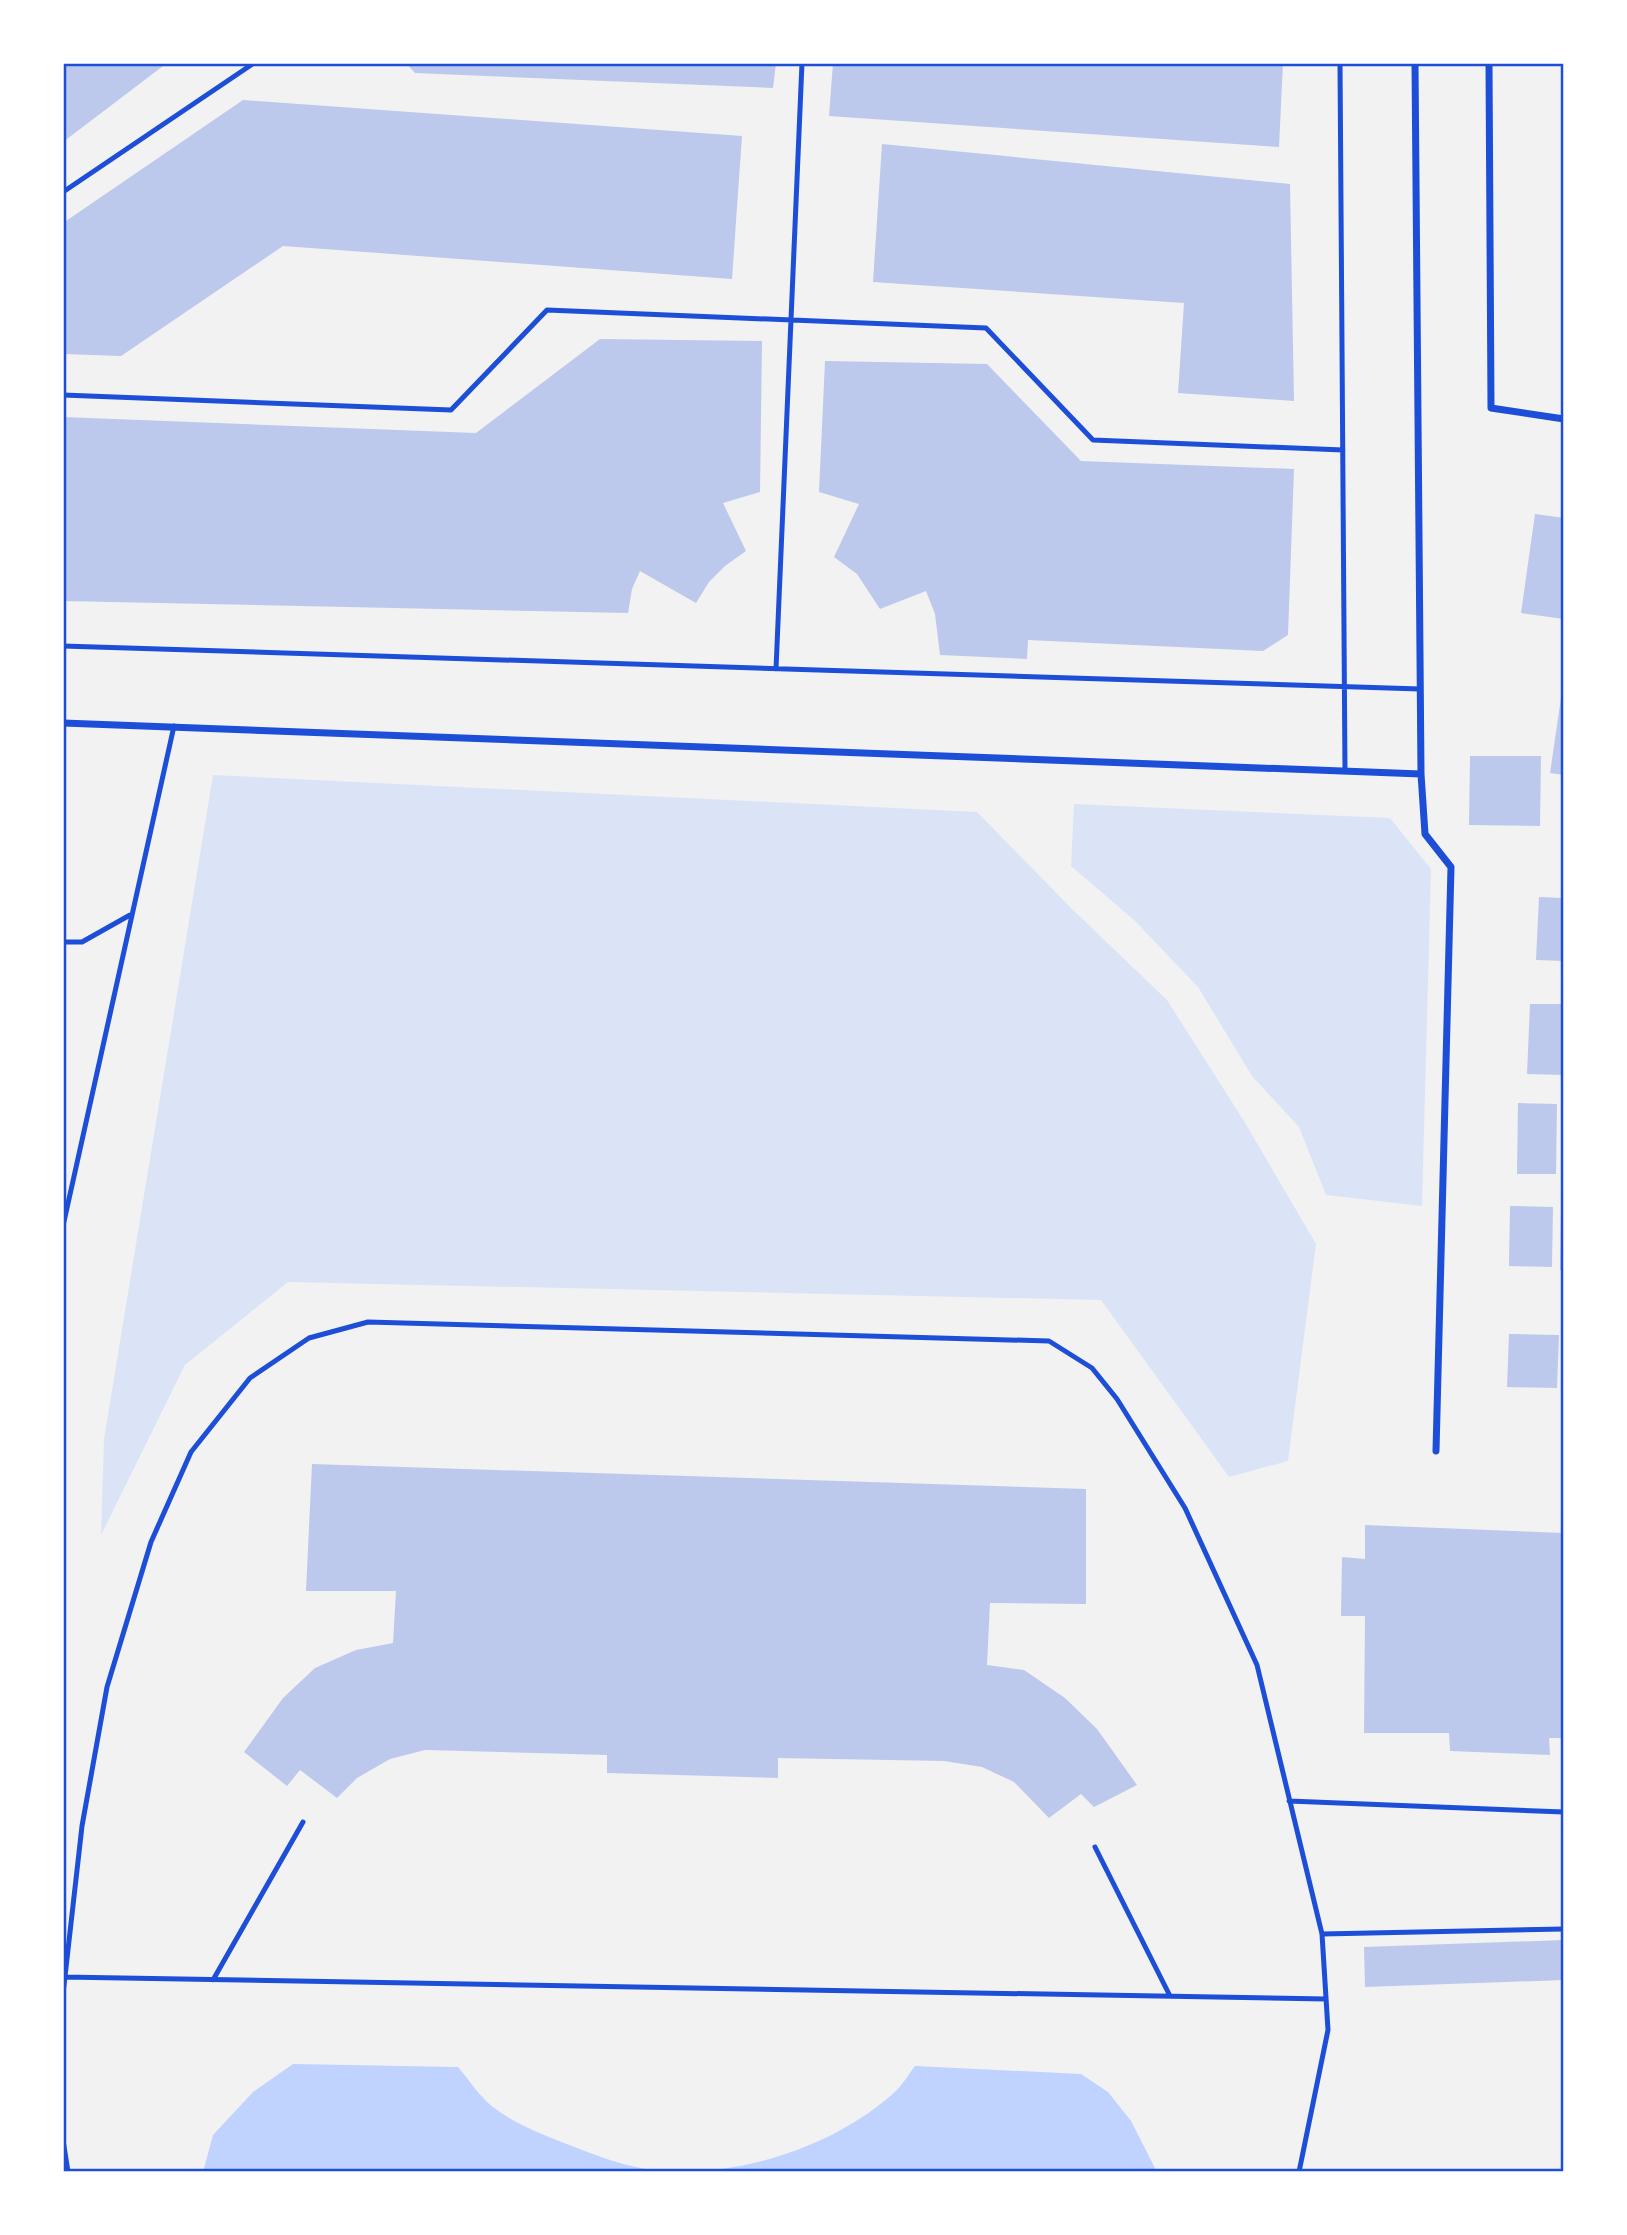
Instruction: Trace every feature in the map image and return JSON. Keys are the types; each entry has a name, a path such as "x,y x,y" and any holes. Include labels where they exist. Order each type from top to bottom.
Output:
{"street":[{"path":"1415,63 1421,774 1425,834 1451,867 1436,1451"},
{"path":"1489,63 1491,408 1564,419"},
{"path":"63,723 1421,774"}],"lane":[{"path":"63,192 254,63"},
{"path":"776,669 802,63"},
{"path":"1340,63 1345,771"},
{"path":"63,395 451,410 547,310 986,328 1093,440 1343,450"},
{"path":"63,646 1420,689"},
{"path":"63,1226 174,726"},
{"path":"63,942 82,942 130,915"},
{"path":"63,1994 82,1826 107,1687 151,1542 191,1452 250,1378 309,1338 368,1322 1049,1341 1092,1368 1117,1399 1185,1507 1257,1665 1322,1934 1328,2030 1299,2172"},
{"path":"1289,1801 1564,1812"},
{"path":"213,1980 303,1822"},
{"path":"1095,1847 1170,1996"},
{"path":"1322,1934 1564,1929"},
{"path":"63,1977 1326,1999"},
{"path":"63,2140 68,2172"}],"shaded area":[{"path":"213,775 977,812 1071,908 1167,1000 1244,1121 1316,1244 1288,1461 1229,1477 1101,1300 288,1282 185,1365 101,1535 104,1439"},
{"path":"1074,804 1390,818 1431,869 1422,1206 1326,1195 1299,1127 1252,1076 1198,987 1134,920 1071,866"}],"water":[{"path":"293,2064 458,2067 493,2107 536,2132 623,2164 660,2171 691,2172 203,2172 213,2135 253,2092"},
{"path":"915,2066 1081,2074 1108,2092 1131,2121 1157,2172 691,2172 754,2163 816,2142 845,2128 872,2110 896,2091"}],"building":[{"path":"63,63 167,63 63,142"},
{"path":"406,63 776,63 773,88 415,73"},
{"path":"833,63 1283,63 1279,147 829,116"},
{"path":"243,100 742,136 732,279 283,246 121,356 63,354 63,223"},
{"path":"882,144 1290,184 1294,401 1178,393 1184,303 873,282"},
{"path":"600,339 762,341 760,492 723,503 746,551 709,582 696,603 640,571 632,589 628,613 63,601 63,417 476,433"},
{"path":"825,361 987,364 1081,461 1294,469 1288,635 1263,651 1028,640 1027,659 940,655 935,614 926,591 880,609 857,574 834,557 859,504 819,492"},
{"path":"1535,514 1564,518 1564,619 1521,613"},
{"path":"1564,691 1564,775 1550,773"},
{"path":"1470,756 1541,756 1540,826 1469,825"},
{"path":"1539,897 1564,898 1564,961 1536,960"},
{"path":"1530,1004 1564,1004 1564,1075 1527,1074"},
{"path":"1518,1103 1557,1104 1556,1174 1517,1174"},
{"path":"1510,1206 1553,1207 1552,1267 1509,1266"},
{"path":"1561,1212 1564,1212 1564,1270 1560,1270"},
{"path":"1509,1334 1559,1335 1557,1388 1507,1387"},
{"path":"312,1464 1086,1489 1086,1604 990,1603 987,1665 1024,1670 1065,1698 1097,1729 1137,1785 1094,1807 1081,1794 1049,1818 1014,1782 982,1767 944,1761 778,1758 778,1778 607,1773 607,1755 425,1750 390,1759 357,1778 337,1798 300,1770 287,1786 244,1752 283,1698 315,1668 356,1650 393,1643 396,1591 306,1591"},
{"path":"1365,1525 1564,1533 1564,1738 1549,1738 1550,1755 1450,1751 1449,1733 1364,1733 1365,1616 1341,1616 1342,1557 1365,1559"},
{"path":"1564,1940 1564,1980 1365,1987 1364,1947"}]}
